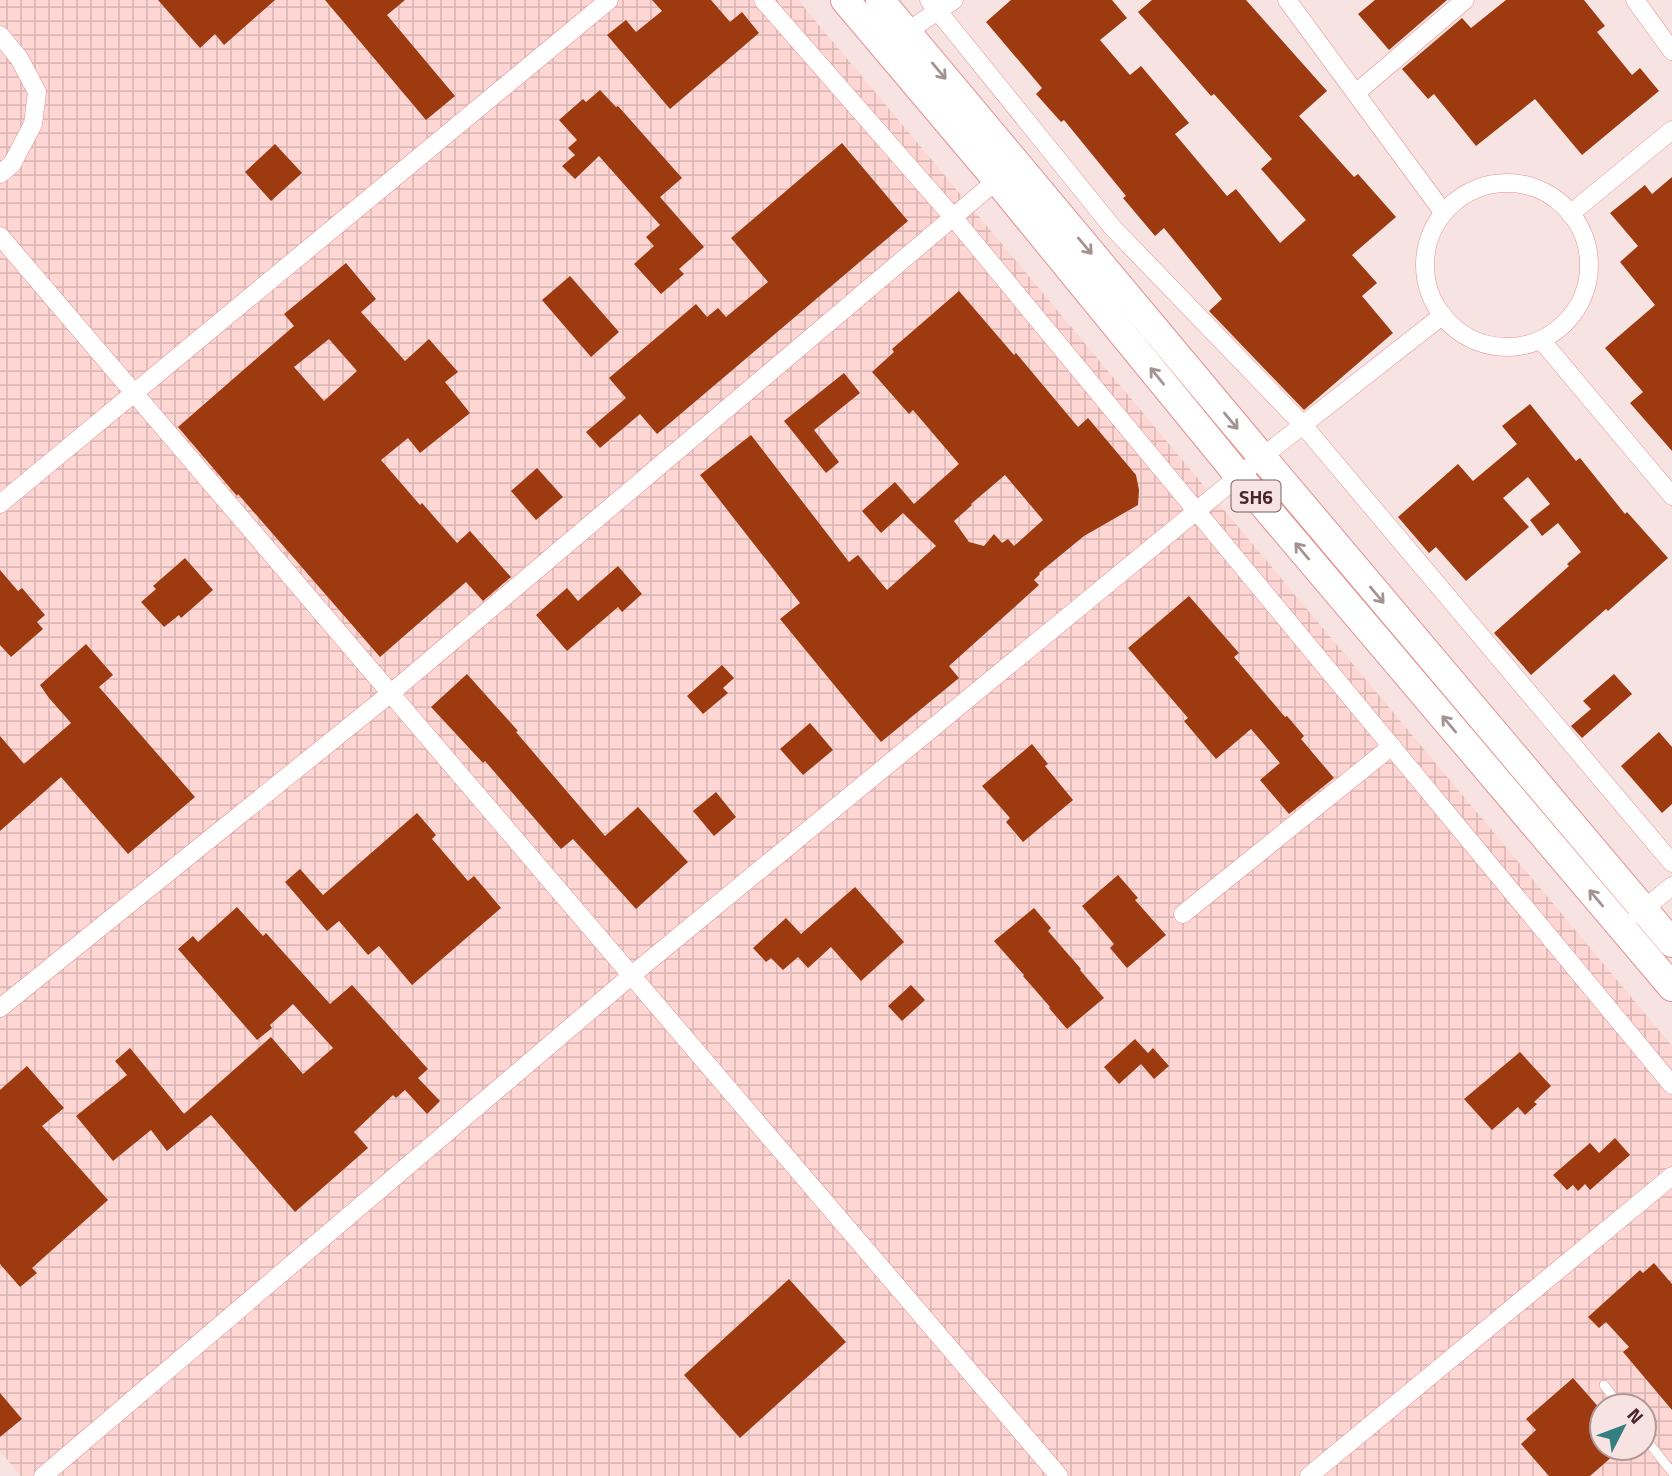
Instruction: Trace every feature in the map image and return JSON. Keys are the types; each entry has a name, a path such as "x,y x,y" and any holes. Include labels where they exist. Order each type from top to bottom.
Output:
{"main road":[{"name":"SH6","path":"845,0 883,8 895,39 1007,172 1262,457 1672,943"},
{"name":"SH6","path":"1007,172 1239,476 1672,987"}],"street":[{"path":"0,504 609,0"},
{"path":"763,0 953,217 1672,1085"},
{"path":"895,39 933,6 954,0"},
{"path":"1287,0 1443,212"},
{"path":"1356,93 1465,0"},
{"path":"1635,0 1670,45"},
{"path":"933,6 1114,228 1303,425 1672,863"},
{"path":"0,35 19,58 37,92 33,124 12,163 0,174"},
{"path":"1570,214 1672,131"},
{"path":"0,1008 391,693 1007,172"},
{"path":"1499,182 1531,186 1560,202 1579,225 1590,258 1586,290 1571,319 1542,341 1514,348 1483,345 1454,329 1430,298 1424,273 1427,240 1443,212 1470,191 1499,182"},
{"path":"0,236 1059,1476"},
{"path":"43,1476 632,975 1262,457 1443,314"},
{"path":"1542,341 1672,496"},
{"path":"1183,914 1392,747"},
{"path":"1622,928 1672,886"},
{"path":"1309,1476 1672,1177"}],"lane":[{"path":"1604,1385 1609,1392"},
{"path":"1658,1454 1672,1472"}],"shaded area":[{"path":"0,0 798,0 1672,1046 1672,1476 21,1476 0,1451"}],"building":[{"path":"158,0 275,0 224,45 215,34 200,48"},
{"path":"325,0 405,0 387,15 455,96 426,120"},
{"path":"652,0 711,0 730,22 742,12 759,33 670,109 607,35 626,20 636,32 662,11"},
{"path":"1011,0 1112,0 1127,18 1100,40 1130,75 1141,66 1189,123 1175,134 1227,196 1236,189 1280,243 1306,220 1261,169 1272,159 1214,94 1211,96 1138,12 1152,0 1246,0 1327,91 1299,116 1354,177 1358,174 1396,217 1352,255 1377,283 1362,296 1393,333 1304,410 1209,311 1222,299 1164,228 1155,236 1064,120 1061,122 1036,94 1042,88 986,22"},
{"path":"1375,0 1447,0 1389,50 1358,14"},
{"path":"1506,0 1584,0 1605,26 1597,32 1632,75 1640,68 1659,91 1582,155 1535,99 1476,146 1434,94 1428,99 1402,69 1462,18 1471,28"},
{"path":"600,90 618,106 682,178 660,197 704,247 679,269 684,274 661,294 634,264 654,246 646,237 660,225 599,156 575,179 562,166 575,155 568,148 577,140 559,120 583,99 586,102"},
{"path":"842,143 908,221 657,434 640,414 600,448 586,432 626,398 609,378 696,304 707,317 718,308 726,317 768,282 731,238"},
{"path":"275,144 302,173 271,201 245,172"},
{"path":"1672,177 1672,451 1630,403 1643,392 1605,348 1655,305 1620,262 1638,246 1610,213 1645,185 1652,194"},
{"path":"346,263 376,299 361,312 405,361 429,339 458,372 445,382 470,413 420,453 408,438 381,460 457,543 470,531 511,577 483,601 466,582 380,657 178,427 294,326 284,314","holes":["329,339 357,371 324,401 294,367"]},
{"path":"570,276 619,332 591,357 542,300"},
{"path":"959,291 1078,427 1088,418 1136,475 1139,490 1138,505 1084,536 1039,573 1034,580 1039,585 949,666 959,678 881,742 780,619 800,603 700,475 751,435 849,562 858,555 887,590 936,546 903,513 881,533 862,511 895,482 914,504 959,464 913,410 909,414 872,372 894,352 892,349","holes":["1005,475 1043,520 1014,546 1008,539 1002,543 994,534 984,546 969,542 954,521"]},
{"path":"844,373 860,393 814,430 839,462 826,473 784,421"},
{"path":"1530,404 1576,461 1580,458 1625,514 1627,512 1668,558 1531,675 1494,633 1581,552 1558,523 1542,536 1530,520 1550,504 1528,477 1503,498 1529,527 1466,581 1436,547 1429,553 1398,517 1458,464 1473,481 1517,444 1502,426"},
{"path":"537,468 563,497 536,520 511,491"},
{"path":"185,558 213,590 181,618 179,615 164,627 141,602 156,589 153,586"},
{"path":"618,566 642,594 622,612 618,607 567,651 536,615 567,588 578,601"},
{"path":"0,570 18,591 22,588 45,615 37,622 43,629 11,657 0,645"},
{"path":"1189,596 1239,653 1234,657 1304,736 1301,739 1334,778 1289,814 1260,780 1280,763 1251,729 1216,759 1184,721 1188,718 1128,648"},
{"path":"86,644 113,675 99,687 195,797 128,854 61,777 0,831 0,736 24,764 71,723 40,685"},
{"path":"722,665 734,678 723,688 728,693 703,714 687,696"},
{"path":"467,674 605,836 638,807 688,862 636,909 573,839 561,849 485,761 483,763 431,707"},
{"path":"1614,674 1632,694 1582,738 1571,726 1591,709 1583,701"},
{"path":"810,723 833,750 803,775 780,749"},
{"path":"1659,732 1672,747 1672,804 1662,813 1621,766"},
{"path":"1032,744 1048,764 1045,766 1073,800 1023,842 1006,822 1010,818 982,786"},
{"path":"716,792 736,817 714,836 693,811"},
{"path":"417,813 436,835 432,839 468,881 474,876 501,908 412,985 379,946 368,955 339,921 327,931 285,882 300,869 323,895"},
{"path":"1118,875 1138,898 1135,900 1166,935 1127,968 1110,948 1114,944 1082,906"},
{"path":"855,887 904,942 861,981 831,947 808,968 798,957 783,970 771,958 766,962 753,948 786,918 801,934"},
{"path":"237,907 263,936 266,933 330,1004 352,985 428,1069 418,1078 440,1101 427,1114 405,1090 396,1098 393,1095 354,1132 368,1148 295,1212 211,1115 167,1151 151,1130 113,1161 76,1116 127,1075 115,1061 130,1048 184,1114 271,1037 303,1074 333,1048 293,1004 270,1025 272,1028 257,1040 178,949 193,936 198,942"},
{"path":"1034,908 1051,928 1048,931 1104,998 1067,1029 994,941"},
{"path":"911,985 925,1000 902,1021 888,1006"},
{"path":"1135,1039 1148,1053 1153,1048 1169,1066 1154,1079 1141,1064 1119,1084 1104,1067"},
{"path":"1520,1052 1551,1086 1525,1115 1518,1107 1492,1130 1464,1099"},
{"path":"27,1066 64,1108 42,1126 108,1200 32,1268 37,1273 20,1287 0,1264 0,1090"},
{"path":"1615,1138 1630,1155 1590,1190 1585,1184 1578,1191 1573,1185 1567,1190 1553,1175 1590,1143 1599,1153"},
{"path":"1654,1263 1672,1284 1672,1410 1623,1352 1629,1347 1606,1322 1599,1328 1588,1317 1640,1270 1643,1273"},
{"path":"789,1279 846,1342 740,1438 684,1375"},
{"path":"1573,1378 1588,1395 1588,1462 1606,1462 1590,1476 1549,1476 1521,1444 1536,1430 1526,1419"},
{"path":"0,1393 22,1419 0,1437"}]}
